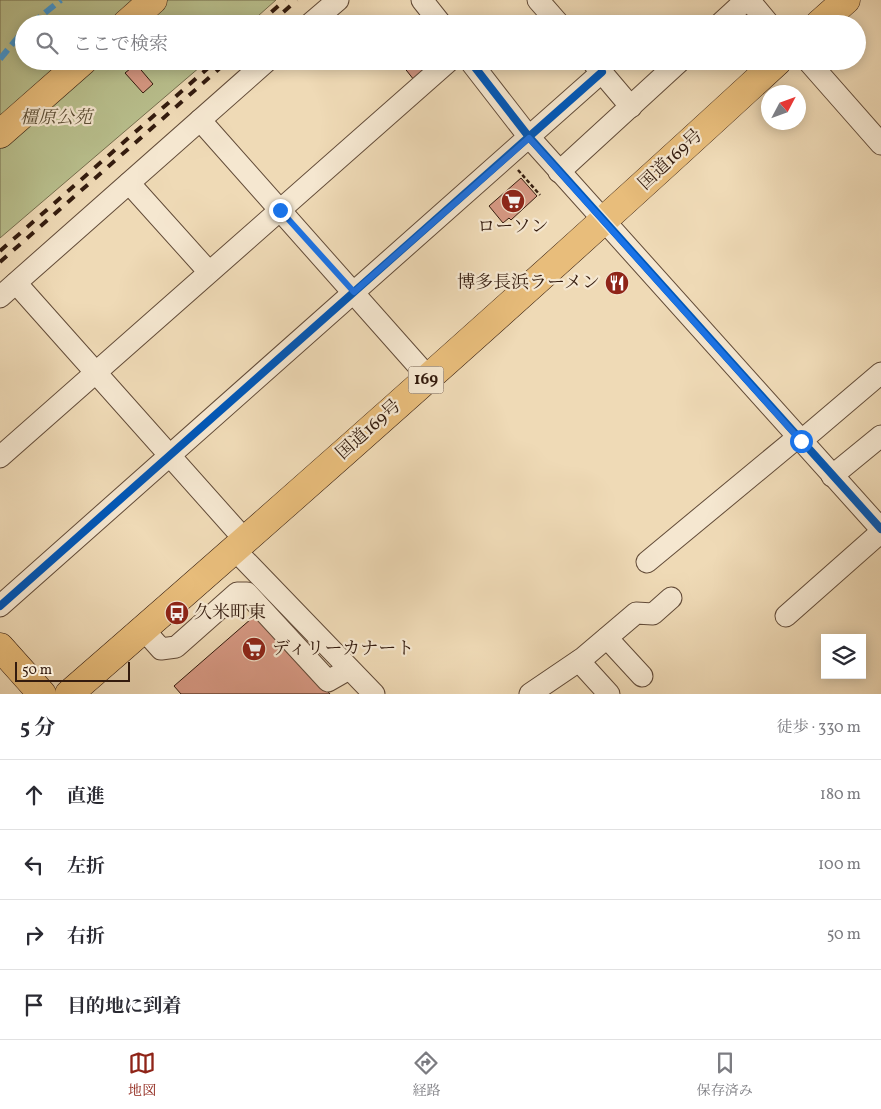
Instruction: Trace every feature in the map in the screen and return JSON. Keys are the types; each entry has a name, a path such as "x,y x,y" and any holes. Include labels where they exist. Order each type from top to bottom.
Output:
{"main road":[{"path":"136,15 153,0"},
{"path":"829,15 846,0"},
{"path":"0,134 73,70"},
{"name":"国道169号","path":"70,694 604,222 768,70"},
{"path":"0,647 42,694"}],"street":[{"path":"320,15 338,0"},
{"path":"538,0 551,15"},
{"path":"730,15 747,0 761,15"},
{"path":"427,2 435,15"},
{"path":"0,297 257,70"},
{"path":"0,457 439,70"},
{"path":"477,70 529,138 881,531 786,616"},
{"path":"0,606 529,138 594,70"},
{"path":"600,70 631,106"},
{"path":"560,172 670,70"},
{"path":"816,70 879,139"},
{"path":"200,120 428,377"},
{"path":"128,183 209,272"},
{"path":"16,283 168,456 240,545 349,669 374,694"},
{"path":"647,562 881,373"},
{"path":"832,476 881,436"},
{"path":"144,630 161,649 176,647 237,593 247,593 328,681 349,669"},
{"path":"530,694 580,661 636,613 653,614 671,598"},
{"path":"607,638 642,676"},
{"path":"580,661 609,694"}],"path":[{"path":"522,174 540,195"}],"green space":[{"name":"橿原公苑","path":"0,0 276,0 259,15 15,15 15,70 196,70 0,238"}],"building":[{"path":"129,70 141,70 153,84 143,93 125,73"},
{"path":"406,70 426,70 414,80"},
{"name":"ローソン","path":"521,178 537,196 511,220 509,218 503,223 489,206"},
{"name":"ディリーカナート","path":"259,612 330,694 181,694 174,686"}],"railway":[{"path":"268,15 285,0"},
{"path":"280,15 297,0"},
{"path":"0,251 206,70"},
{"path":"0,262 218,70"}],"marked path":[{"path":"42,15 61,0"},
{"path":"0,59 15,41"}],"cycle path":[{"path":"477,70 529,137 881,529"},
{"path":"0,606 602,72"}],"place":[{"name":"ローソン","path":"513,201"},
{"name":"博多長浜ラーメン","path":"617,283"},
{"name":"久米町東","path":"177,613"},
{"name":"ディリーカナート","path":"254,649"}],"route":[{"path":"280,210 354,292 529,138 801,441"}]}
